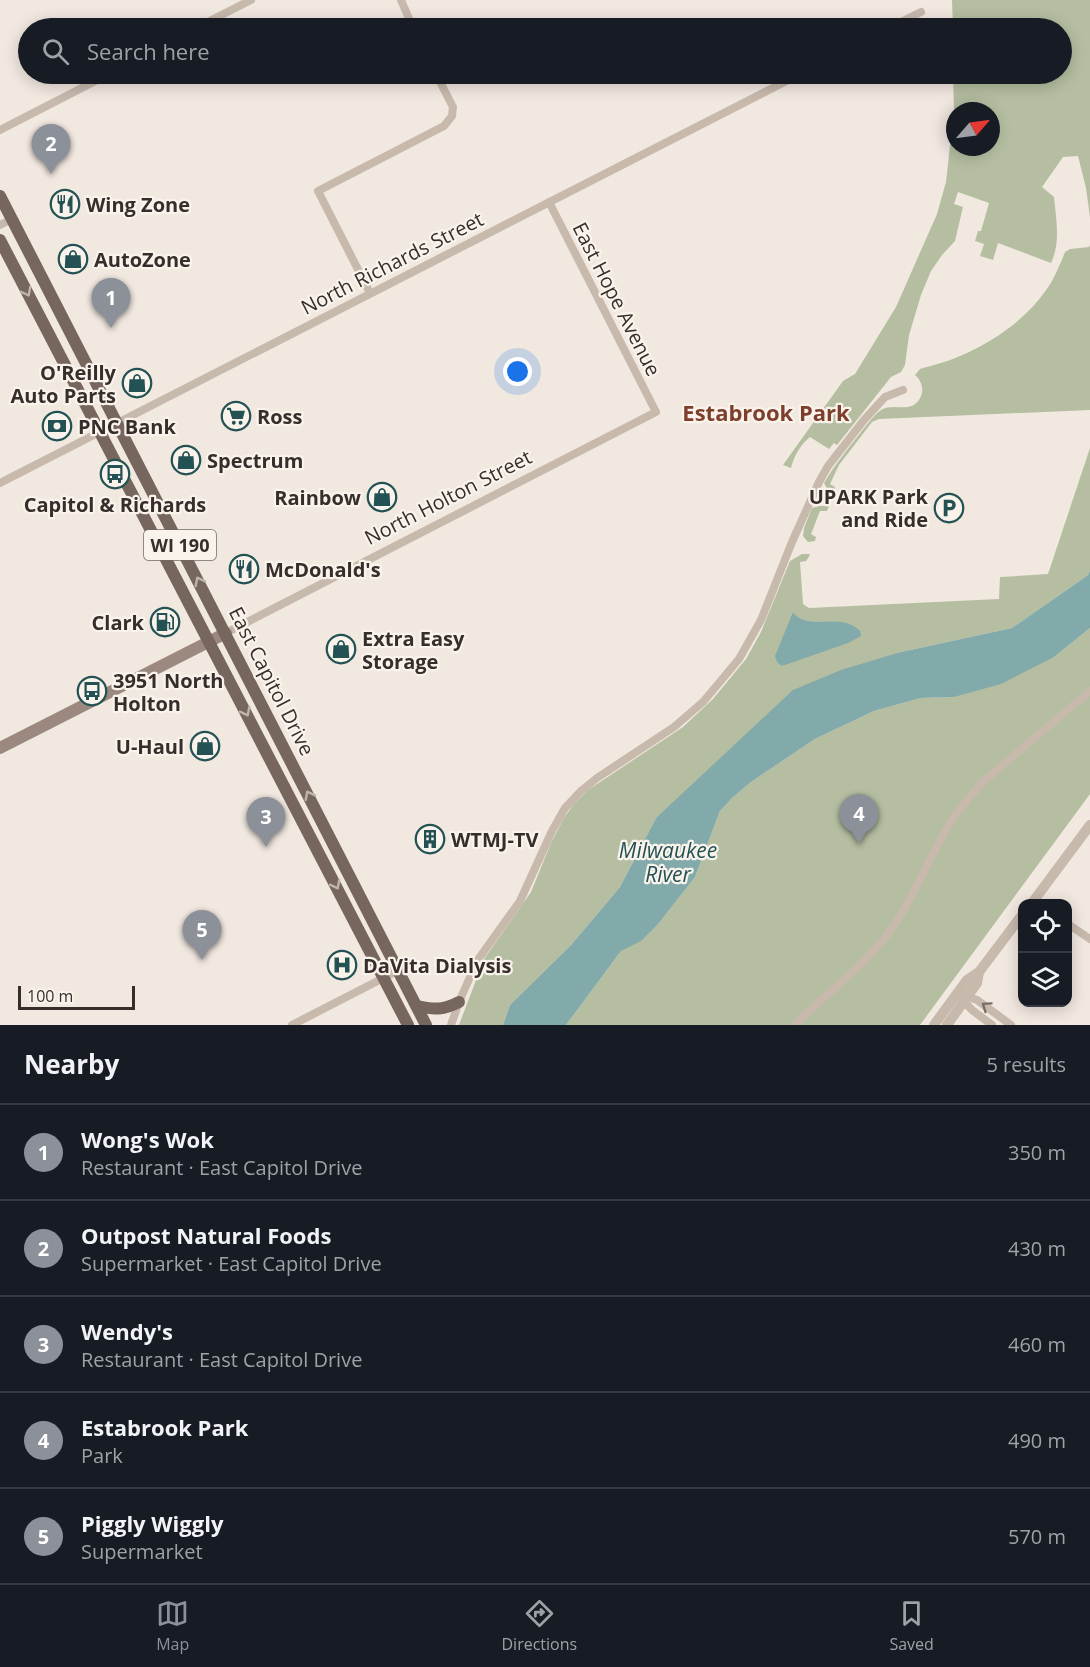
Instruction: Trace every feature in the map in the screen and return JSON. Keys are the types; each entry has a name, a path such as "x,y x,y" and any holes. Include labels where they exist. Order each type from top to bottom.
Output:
{"main road":[{"name":"East Capitol Drive","path":"0,196 426,1025"},
{"name":"East Capitol Drive","path":"0,240 408,1025"},
{"name":"North Holton Street","path":"0,748 226,633"},
{"path":"417,1006 442,1010 459,1002"}],"street":[{"path":"216,18 251,0"},
{"path":"401,0 409,18"},
{"path":"909,18 921,12"},
{"path":"0,130 90,84"},
{"path":"370,293 318,191 444,126 452,117 453,107 441,84"},
{"name":"North Richards Street","path":"0,483 780,84"},
{"name":"East Hope Avenue","path":"549,202 656,412"},
{"path":"0,225 12,219"},
{"path":"451,1025 477,961 526,890 552,831 565,808 597,778 674,727 703,702 739,659 761,620 796,533 828,466 885,397 903,390"},
{"name":"North Holton Street","path":"226,633 656,412"},
{"path":"795,1025 864,962 881,943 911,898 948,827 972,794 984,781 1090,692"},
{"path":"1037,899 1090,825"},
{"path":"947,1025 963,997 970,977 979,972 1018,921"},
{"path":"1072,927 1090,939"},
{"path":"292,1025 399,970"},
{"path":"934,1025 963,997"},
{"path":"963,997 972,1010 992,1025"},
{"path":"963,997 977,1000 1011,1025"}],"green space":[{"path":"952,0 1090,0 1090,217 1078,156 1063,157 1042,187 1054,197 1057,222 1056,247 1051,263 998,243 993,260 980,256 984,244 975,241 978,231 981,231 989,203 958,192 954,204 963,207 955,241 931,271 921,295 909,335 905,365 901,372 891,377 837,445 834,443 829,449 810,437 798,451 791,468 783,465 843,381 855,374 896,307 937,214 946,182 949,156 1000,156 1000,102 954,102 953,84 1072,84 1072,18 953,18"},
{"path":"1090,245 1090,410 879,419 872,422 839,465 830,484 835,487 834,492 829,492 824,483 875,416 886,408 911,406 919,400 922,386 915,375 920,369 960,356 1000,335 1024,316 1044,293 1054,278 1065,252"},
{"path":"1090,448 1090,570 1088,575 1012,628 901,652 656,818 620,887 571,945 510,1005 503,1025 459,1025 484,959 531,892 551,843 573,805 588,790 683,727 713,699 746,659 761,632 790,561 802,554 810,555 806,561 800,562 803,604 809,608 999,599 1000,577 1048,574","holes":["793,612 805,622 838,622 852,625 782,666"]},
{"path":"829,506 827,511 820,511 811,534 816,537 815,541 808,542 803,536 804,528 812,508"},
{"path":"1090,628 1090,794 920,1025 566,1025 621,951 659,923 695,877 720,811 751,782 815,739 874,711 921,698 954,697 1054,657"}],"water":[{"name":"Milwaukee River","path":"1090,570 1090,628 1054,657 1001,684 954,697 921,698 874,711 815,739 751,782 720,811 695,877 659,923 641,941 621,951 566,1025 503,1025 510,1005 571,945 620,887 656,818 793,690 841,670 901,652 1012,628 1088,575"},
{"path":"793,612 798,617 812,622 837,622 852,625 860,631 861,636 848,643 782,666 777,662 775,656"}],"place":[{"name":"Outpost Natural Foods","path":"51,174"},
{"name":"Wing Zone","path":"65,204"},
{"name":"AutoZone","path":"73,259"},
{"name":"Wong's Wok","path":"111,328"},
{"name":"O'Reilly Auto Parts","path":"137,383"},
{"name":"Ross","path":"236,416"},
{"name":"PNC Bank","path":"57,426"},
{"name":"Spectrum","path":"186,460"},
{"name":"Capitol & Richards","path":"115,474"},
{"name":"Rainbow","path":"382,497"},
{"name":"UPARK Park and Ride","path":"949,508"},
{"name":"McDonald's","path":"244,569"},
{"name":"Clark","path":"165,622"},
{"name":"Extra Easy Storage","path":"341,649"},
{"name":"3951 North Holton","path":"92,691"},
{"name":"U-Haul","path":"205,746"},
{"name":"WTMJ-TV","path":"430,839"},
{"name":"Estabrook Park","path":"859,844"},
{"name":"Wendy's","path":"266,847"},
{"name":"Piggly Wiggly","path":"202,960"},
{"name":"DaVita Dialysis","path":"342,965"}],"district":[{"name":"Estabrook Park","path":"766,412"}]}
